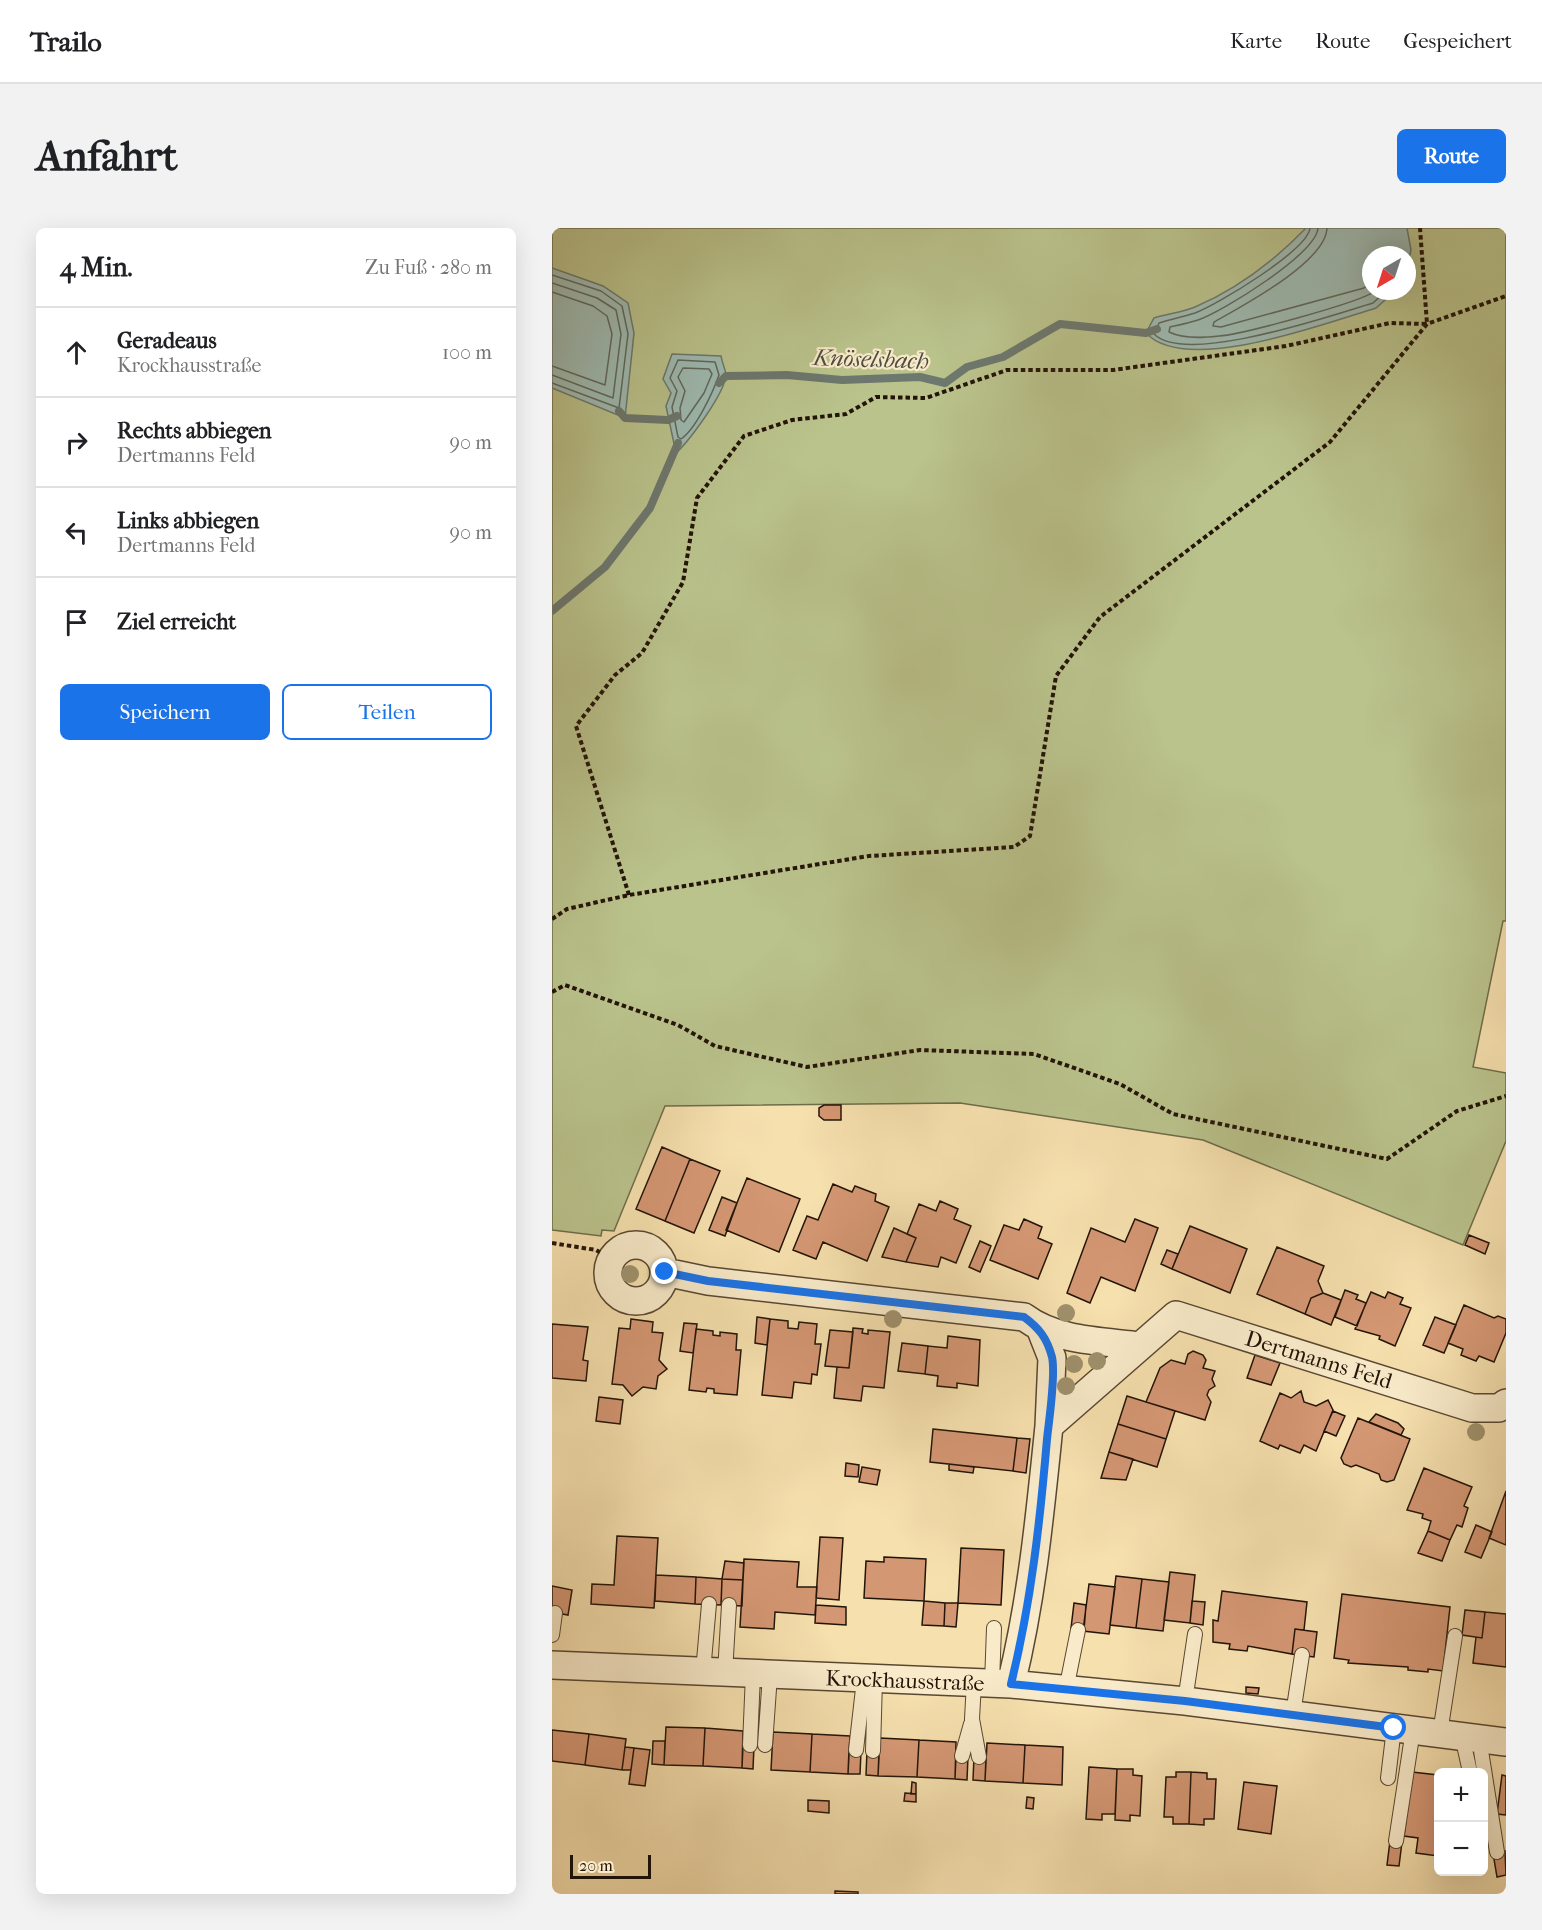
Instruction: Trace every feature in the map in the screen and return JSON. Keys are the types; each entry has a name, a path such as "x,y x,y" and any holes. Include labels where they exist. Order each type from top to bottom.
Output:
{"street":[{"path":"630,1245 643,1245 654,1251 662,1260 665,1272 662,1285 654,1295 643,1301 630,1301 618,1295 610,1285 607,1272 611,1259 619,1250 630,1245"},
{"path":"665,1272 708,1281 1024,1317 1041,1330 1140,1346"},
{"name":"Dertmanns Feld","path":"1048,1426 1176,1315 1472,1408 1498,1408 1506,1403"},
{"path":"993,1683 1027,1616 1034,1571 1052,1358 1041,1330"},
{"name":"Krockhausstraße","path":"552,1665 993,1683 1185,1701 1506,1742"}],"lane":[{"path":"709,1604 714,1672"},
{"path":"714,1672 729,1605"},
{"path":"552,1635 555,1613"},
{"path":"962,1756 972,1719 993,1683 994,1628"},
{"path":"1066,1690 1078,1630"},
{"path":"1185,1701 1194,1634"},
{"path":"1455,1636 1460,1736 1469,1768"},
{"path":"1293,1714 1302,1655"},
{"path":"750,1745 762,1674"},
{"path":"762,1674 765,1745"},
{"path":"856,1750 869,1679"},
{"path":"869,1679 873,1751"},
{"path":"972,1719 979,1757"},
{"path":"1388,1778 1403,1729"},
{"path":"1396,1841 1403,1729"},
{"path":"1460,1736 1497,1852"}],"path":[{"path":"552,919 567,909 629,895 869,856 1014,847 1030,836 1056,676 1100,616 1330,442 1427,324 1420,228"},
{"path":"629,895 576,726 615,675 642,653 683,582 697,498 744,436 792,420 846,414 876,397 926,398 1007,370 1113,370 1287,346 1390,322 1427,324 1506,296"},
{"path":"552,992 565,985 678,1025 715,1046 807,1067 920,1050 1035,1054 1120,1084 1173,1114 1387,1159 1456,1111 1506,1096"},
{"path":"552,1243 596,1250 611,1259"}],"green space":[{"path":"552,228 1506,228 1506,921 1503,921 1473,1067 1506,1073 1506,1141 1463,1245 1203,1140 960,1103 665,1106 614,1231 602,1230 601,1236 552,1230"}],"water":[{"path":"1306,228 1407,228 1410,246 1362,246 1362,300 1385,300 1376,308 1292,334 1223,348 1192,349 1165,345 1146,333 1154,318 1195,307 1211,300 1240,283"},
{"path":"552,268 603,286 628,303 634,333 625,418 552,388"},
{"path":"672,354 721,356 726,374 714,404 676,453 666,406 671,393 663,379"}],"building":[{"path":"824,1105 841,1105 841,1120 824,1120 819,1116 819,1108"},
{"path":"662,1147 690,1159 665,1221 636,1209"},
{"path":"690,1159 720,1171 694,1233 665,1221"},
{"path":"747,1178 800,1199 779,1252 726,1230"},
{"path":"833,1184 852,1192 855,1186 876,1194 875,1201 889,1207 867,1261 823,1242 816,1259 793,1250 807,1216 818,1220"},
{"path":"722,1197 737,1203 725,1236 709,1230"},
{"path":"940,1201 958,1209 954,1219 971,1226 956,1263 941,1257 938,1267 906,1262 916,1238 907,1234 919,1204 936,1211"},
{"path":"1024,1219 1042,1227 1038,1238 1052,1244 1038,1279 990,1260 1004,1225 1019,1230"},
{"path":"1135,1219 1158,1228 1135,1291 1101,1277 1090,1303 1067,1293 1091,1228 1125,1242"},
{"path":"1190,1226 1247,1249 1230,1293 1172,1269"},
{"path":"894,1228 916,1238 906,1262 882,1257"},
{"path":"1469,1235 1489,1243 1485,1254 1465,1245"},
{"path":"980,1241 991,1246 980,1272 969,1267"},
{"path":"1277,1247 1324,1266 1318,1281 1323,1293 1311,1298 1305,1314 1257,1294"},
{"path":"1167,1250 1178,1254 1172,1269 1161,1264"},
{"path":"1345,1290 1358,1295 1356,1299 1366,1303 1357,1326 1335,1317"},
{"path":"1371,1292 1385,1298 1388,1292 1403,1298 1400,1304 1411,1308 1395,1346 1379,1339 1380,1336 1355,1329"},
{"path":"1323,1293 1341,1300 1331,1325 1305,1314 1311,1298"},
{"path":"1464,1305 1494,1318 1498,1316 1506,1319 1506,1333 1494,1362 1479,1356 1476,1361 1461,1355 1463,1349 1448,1343"},
{"path":"757,1317 770,1319 767,1345 755,1343"},
{"path":"1435,1317 1456,1325 1444,1353 1423,1345"},
{"path":"631,1319 653,1322 652,1332 663,1333 659,1360 667,1369 658,1376 656,1389 643,1387 632,1396 623,1385 612,1384 619,1328 630,1329"},
{"path":"770,1319 788,1321 788,1328 798,1329 799,1322 817,1324 815,1344 821,1344 817,1375 812,1374 811,1384 794,1382 792,1398 762,1395"},
{"path":"684,1323 697,1324 693,1353 680,1351"},
{"path":"552,1324 588,1327 583,1360 588,1361 586,1381 552,1378"},
{"path":"853,1328 863,1329 862,1333 868,1334 868,1330 890,1332 884,1388 863,1386 861,1401 834,1398 837,1367 849,1368"},
{"path":"696,1329 713,1331 713,1335 720,1336 720,1332 737,1334 736,1350 741,1350 737,1395 714,1393 714,1389 707,1388 706,1392 689,1390"},
{"path":"830,1330 853,1332 849,1368 825,1366"},
{"path":"948,1336 980,1340 978,1386 957,1383 957,1388 937,1386 938,1376 925,1374 928,1346 947,1348"},
{"path":"902,1343 928,1346 925,1374 898,1371"},
{"path":"1193,1351 1203,1355 1206,1360 1203,1368 1215,1371 1212,1379 1215,1386 1209,1390 1207,1395 1211,1402 1205,1420 1146,1402 1160,1368 1171,1360 1185,1364 1188,1354"},
{"path":"1255,1355 1280,1363 1271,1385 1247,1378"},
{"path":"1301,1391 1304,1402 1316,1406 1328,1400 1333,1410 1316,1451 1304,1445 1300,1453 1280,1445 1278,1449 1260,1441 1280,1393 1291,1398"},
{"path":"1127,1396 1175,1411 1166,1439 1118,1424"},
{"path":"599,1397 623,1400 620,1424 596,1421"},
{"path":"1333,1411 1345,1416 1336,1436 1324,1431"},
{"path":"1376,1414 1398,1423 1404,1429 1401,1435 1369,1422"},
{"path":"1358,1418 1410,1439 1394,1480 1387,1482 1381,1480 1379,1474 1356,1465 1351,1467 1344,1464 1341,1458"},
{"path":"1118,1424 1166,1439 1157,1467 1109,1452"},
{"path":"933,1429 1017,1438 1013,1471 930,1462"},
{"path":"1017,1438 1030,1439 1026,1473 1013,1471"},
{"path":"1109,1452 1133,1459 1126,1480 1101,1478"},
{"path":"846,1463 859,1465 858,1477 845,1476"},
{"path":"949,1464 974,1467 973,1473 949,1470"},
{"path":"862,1467 880,1470 877,1485 859,1482"},
{"path":"1424,1468 1472,1487 1464,1506 1468,1508 1462,1527 1457,1525 1450,1540 1428,1531 1431,1521 1422,1518 1423,1514 1407,1510"},
{"path":"1506,1491 1506,1545 1489,1538"},
{"path":"1476,1525 1492,1532 1481,1558 1465,1552"},
{"path":"1428,1531 1450,1540 1442,1561 1418,1553"},
{"path":"617,1536 658,1538 654,1608 591,1604 592,1584 614,1585"},
{"path":"820,1537 843,1538 839,1600 816,1598"},
{"path":"961,1548 1004,1550 1001,1605 958,1603"},
{"path":"884,1557 926,1559 924,1601 864,1598 866,1561 884,1562"},
{"path":"744,1559 799,1562 797,1587 817,1587 815,1615 775,1612 774,1629 740,1627"},
{"path":"725,1561 744,1563 743,1580 722,1579"},
{"path":"1170,1572 1195,1575 1190,1623 1164,1620"},
{"path":"656,1575 696,1577 695,1604 655,1601"},
{"path":"1116,1576 1142,1579 1136,1628 1110,1625"},
{"path":"696,1577 722,1579 721,1605 695,1604"},
{"path":"722,1579 743,1580 742,1606 721,1605"},
{"path":"1142,1579 1169,1582 1163,1631 1136,1628"},
{"path":"1089,1584 1115,1587 1109,1634 1083,1631"},
{"path":"552,1586 572,1590 568,1615 552,1612"},
{"path":"1222,1591 1307,1602 1304,1630 1295,1629 1292,1654 1248,1646 1247,1651 1229,1649 1230,1644 1213,1642 1213,1620 1218,1621"},
{"path":"1342,1594 1450,1607 1443,1671 1428,1669 1428,1672 1408,1670 1408,1667 1348,1663 1349,1660 1334,1658"},
{"path":"924,1601 945,1603 944,1626 922,1625"},
{"path":"1192,1601 1205,1602 1203,1625 1190,1623"},
{"path":"945,1603 958,1603 956,1627 944,1626"},
{"path":"1074,1603 1086,1605 1084,1630 1071,1628"},
{"path":"816,1605 846,1607 846,1625 815,1623"},
{"path":"1465,1610 1485,1612 1482,1638 1462,1635"},
{"path":"1485,1612 1506,1614 1506,1667 1473,1663 1476,1637 1482,1638"},
{"path":"1295,1629 1317,1632 1314,1657 1292,1654"},
{"path":"1246,1687 1259,1688 1258,1694 1246,1693"},
{"path":"666,1727 705,1728 703,1766 664,1765"},
{"path":"705,1728 743,1731 742,1768 703,1766"},
{"path":"552,1730 589,1734 585,1765 552,1761"},
{"path":"773,1732 812,1734 810,1772 771,1770"},
{"path":"589,1734 626,1739 622,1770 585,1765"},
{"path":"812,1734 850,1736 848,1774 810,1772"},
{"path":"880,1738 919,1740 917,1777 878,1776"},
{"path":"919,1740 956,1742 955,1779 917,1777"},
{"path":"653,1741 665,1741 664,1765 652,1764"},
{"path":"987,1743 1025,1745 1023,1783 985,1781"},
{"path":"743,1745 754,1746 753,1769 742,1768"},
{"path":"1025,1745 1063,1747 1062,1785 1023,1783"},
{"path":"625,1747 634,1748 631,1770 622,1770"},
{"path":"634,1748 650,1750 645,1786 629,1784"},
{"path":"849,1750 861,1751 860,1774 848,1774"},
{"path":"867,1751 879,1752 878,1776 866,1775"},
{"path":"956,1756 968,1756 967,1780 955,1779"},
{"path":"974,1757 986,1757 985,1781 973,1780"},
{"path":"1089,1767 1117,1769 1115,1814 1102,1814 1102,1820 1086,1819"},
{"path":"1117,1769 1133,1769 1133,1775 1142,1776 1140,1816 1130,1815 1130,1821 1115,1820"},
{"path":"1176,1772 1191,1772 1189,1824 1173,1824 1173,1817 1164,1817 1166,1777 1176,1777"},
{"path":"1191,1772 1207,1773 1207,1779 1216,1779 1214,1819 1204,1819 1204,1825 1189,1824"},
{"path":"1412,1772 1434,1775 1434,1855 1416,1853 1418,1838 1404,1836"},
{"path":"1502,1775 1506,1776 1506,1815 1497,1814"},
{"path":"912,1782 916,1783 916,1794 911,1794"},
{"path":"1244,1782 1277,1786 1271,1834 1238,1829"},
{"path":"905,1793 916,1794 916,1802 904,1801"},
{"path":"1027,1797 1034,1798 1033,1809 1026,1808"},
{"path":"808,1800 829,1801 829,1813 808,1811"},
{"path":"1390,1841 1402,1842 1399,1866 1387,1865"},
{"path":"1505,1851 1506,1875 1497,1877 1493,1853"},
{"path":"835,1891 858,1892 858,1894 835,1894"}],"waterway":[{"name":"Knöselsbach","path":"719,383 726,376 787,375 842,380 920,377 945,383 967,367 1003,357 1060,324 1146,333 1157,329"},
{"path":"619,411 625,418 668,420 677,416"},
{"name":"Knöselsbach","path":"552,611 605,567 650,508 678,443"}],"route":[{"path":"665,1272 708,1281 1024,1317 1041,1330 1052,1358 1048,1426 1037,1549 1027,1616 1011,1684 1185,1701 1394,1728"}]}
